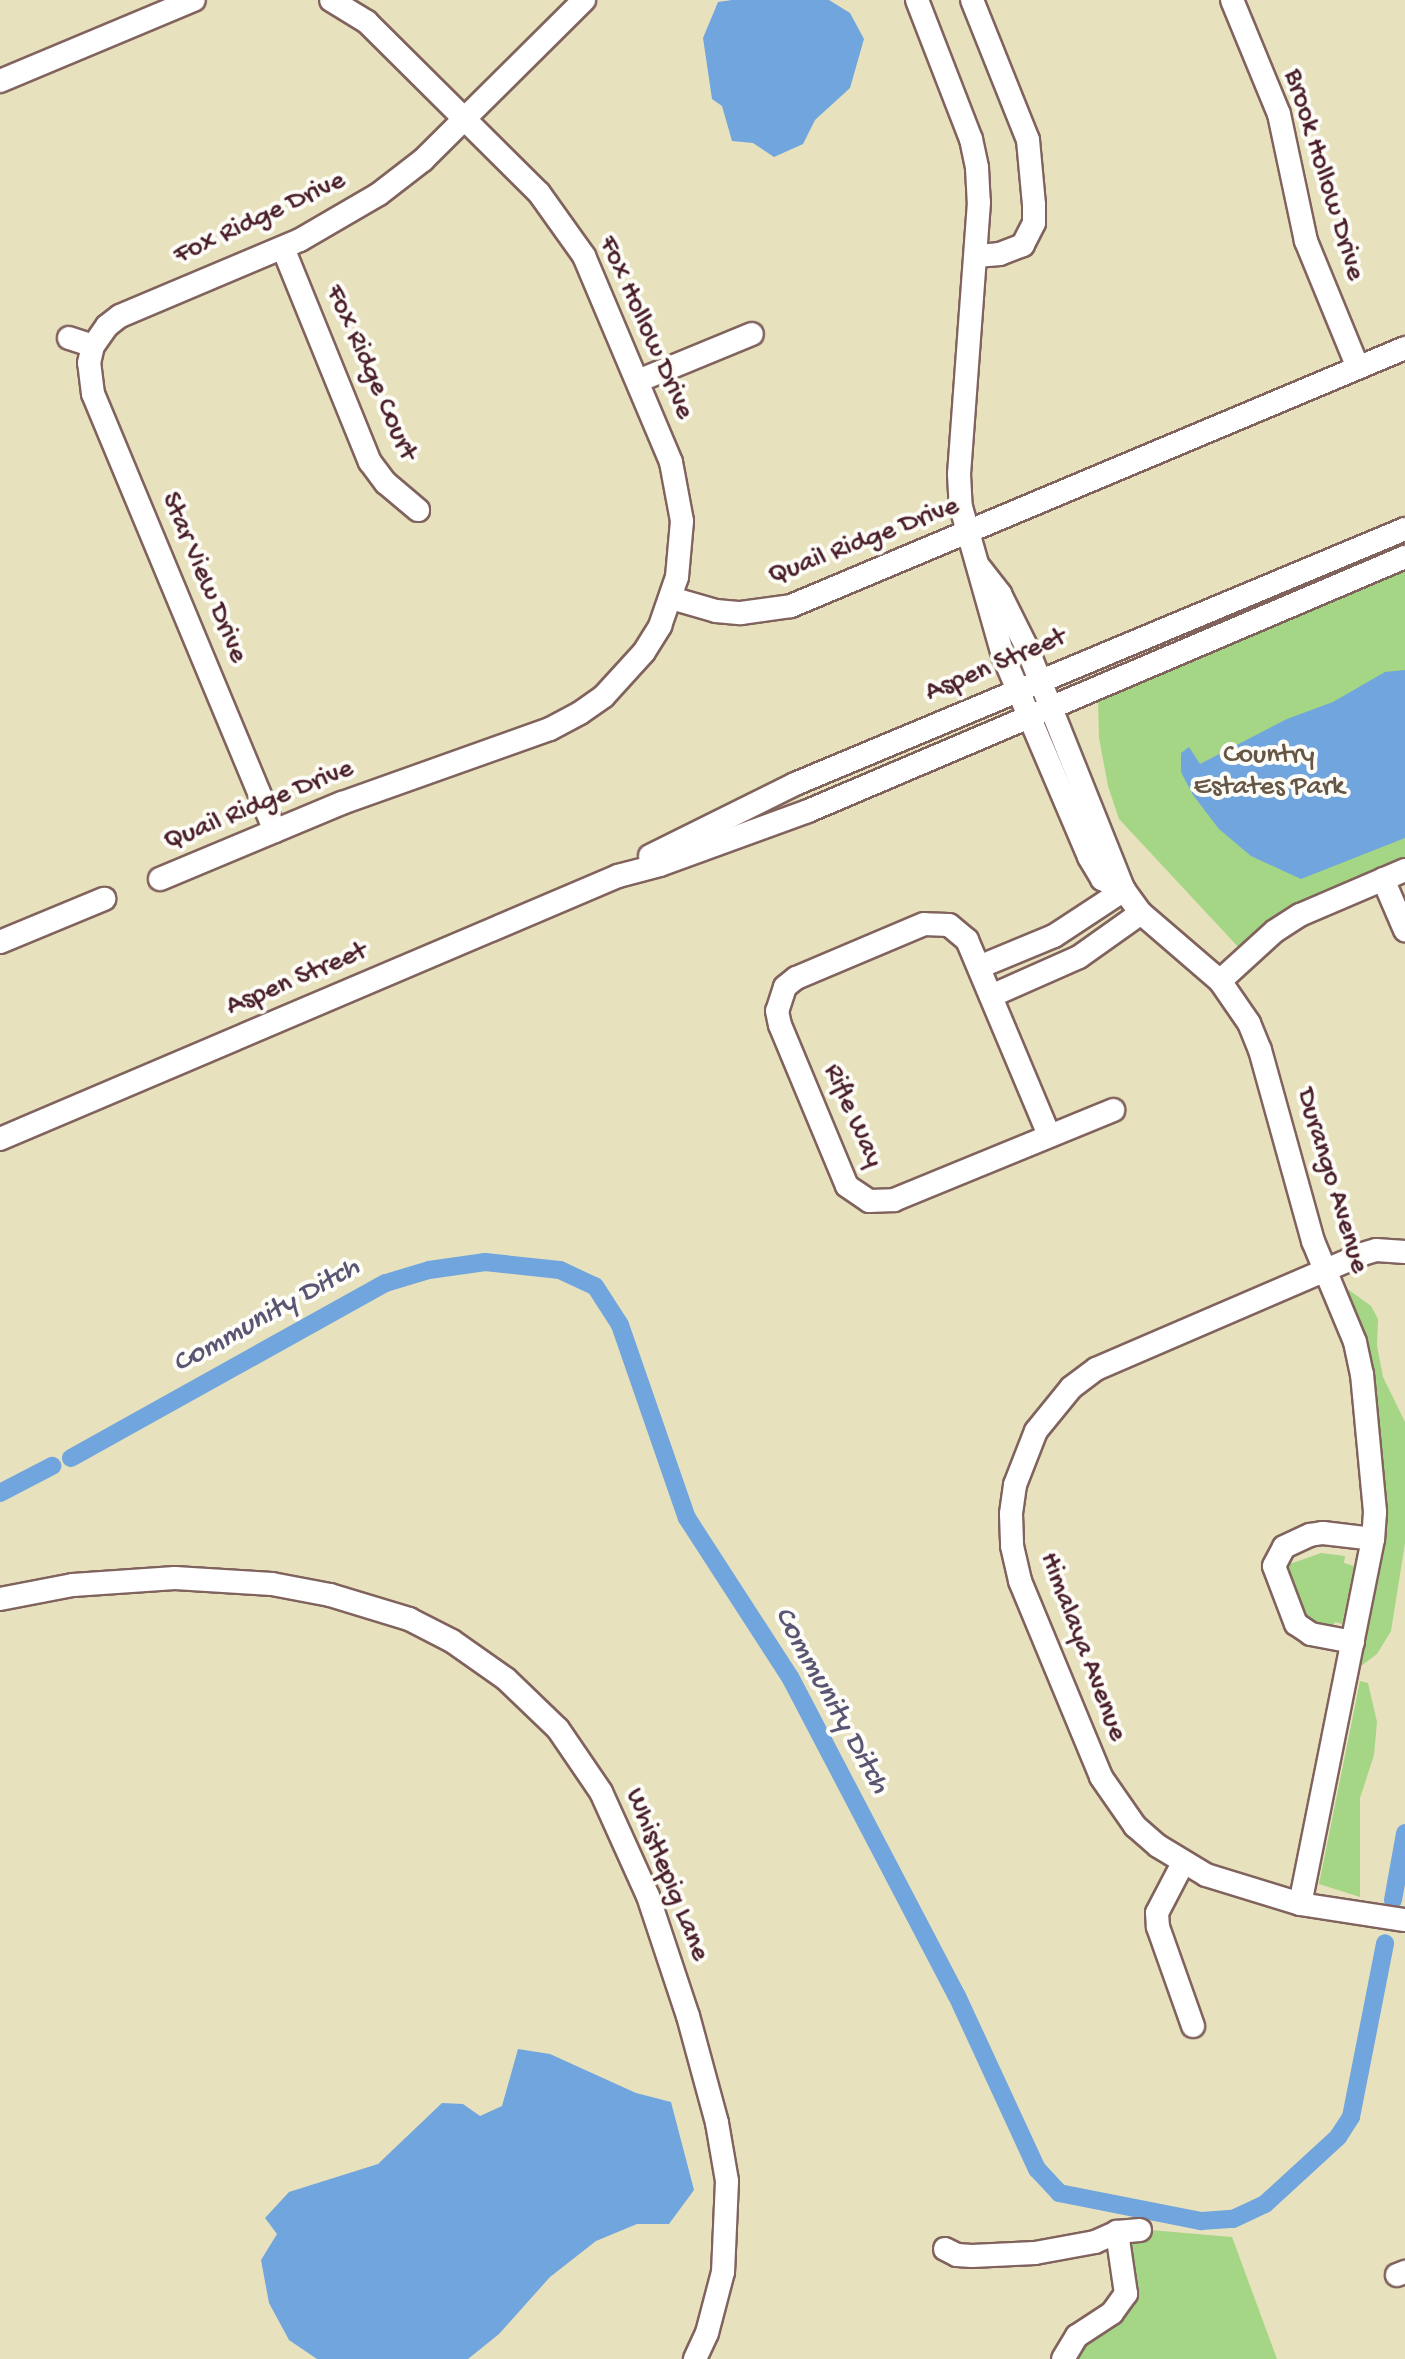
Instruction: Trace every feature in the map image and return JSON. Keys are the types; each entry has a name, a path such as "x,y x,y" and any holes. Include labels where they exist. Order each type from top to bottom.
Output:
{"street":[{"path":"0,81 194,0"},
{"name":"Fox Hollow Drive","path":"331,0 367,22 465,119 563,223 593,275 638,381 678,491 681,547 671,598"},
{"name":"Fox Ridge Drive","path":"93,346 107,326 120,316 283,248 379,194 423,160 584,0"},
{"path":"917,0 971,139 979,202 959,474 961,507 980,568"},
{"path":"972,0 1028,140 1034,205 1034,223 1023,245 1000,254 976,256"},
{"name":"Brook Hollow Drive","path":"1232,0 1279,114 1306,241 1358,368"},
{"name":"Fox Ridge Court","path":"283,248 370,462 386,483 418,510"},
{"path":"638,381 752,334"},
{"path":"69,338 93,346"},
{"name":"Star View Drive","path":"93,346 89,363 93,394 275,831"},
{"name":"Quail Ridge Drive","path":"160,879 275,831 550,729 580,713 626,675 660,626 671,598 716,611 766,612 791,606 1405,348"},
{"name":"Aspen Street","path":"618,876 653,853 795,784 1405,529"},
{"name":"Aspen Street","path":"0,1139 618,876 660,865 808,811 1405,557"},
{"name":"Durango Avenue","path":"980,568 1009,610 1124,890 1141,913 1220,981 1249,1023 1260,1050 1313,1241 1355,1342 1362,1374 1375,1512 1373,1539 1300,1904"},
{"name":"Durango Avenue","path":"980,568 992,623 1089,857 1102,879 1124,890"},
{"path":"1220,981 1275,931 1300,915 1405,870"},
{"path":"1383,879 1405,930"},
{"path":"979,967 1070,928 1124,890"},
{"path":"0,942 104,899"},
{"path":"991,996 1054,970 1086,952 1141,913"},
{"name":"Rifle Way","path":"936,923 959,931 991,996 1049,1135 894,1200 869,1201 847,1186 780,1025 779,999 796,978 924,924 936,923"},
{"path":"1070,928 1086,952"},
{"path":"1049,1135 1113,1110"},
{"name":"Himalaya Avenue","path":"1405,1252 1376,1250 1096,1369 1053,1407 1030,1444 1015,1485 1012,1546 1020,1581 1093,1760 1116,1802 1135,1826 1183,1863 1216,1878 1300,1904 1405,1920"},
{"path":"1353,1642 1311,1634 1296,1624 1274,1566 1284,1547 1310,1535 1323,1533 1373,1539"},
{"name":"Whistlepig Lane","path":"0,1599 85,1584 175,1578 272,1584 330,1595 409,1619 452,1641 506,1679 558,1729 601,1792 648,1896 688,2016 717,2123 727,2181 723,2272 707,2333 695,2359"},
{"path":"1183,1863 1157,1913 1158,1927 1193,2026"},
{"path":"945,2249 957,2255 972,2256 1035,2253 1095,2242 1117,2232 1140,2230"},
{"path":"1063,2359 1077,2336 1112,2313 1126,2294 1117,2232"}],"green space":[{"name":"Country Estates Park","path":"1405,568 1405,859 1241,950 1119,819 1108,786 1099,738 1098,698"},
{"path":"1349,1290 1371,1306 1378,1319 1377,1346 1383,1377 1405,1422 1405,1543 1391,1631 1377,1654 1361,1666 1385,1546 1386,1509 1343,1294"},
{"path":"1321,1553 1345,1556 1344,1563 1354,1566 1342,1624 1335,1622 1332,1631 1307,1625 1286,1570 1290,1564"},
{"path":"1360,1681 1368,1683 1377,1722 1374,1755 1360,1798 1360,1897 1319,1884"},
{"path":"1150,2230 1232,2237 1277,2359 1067,2359 1093,2335 1126,2313 1133,2303 1133,2257 1119,2231"}],"water":[{"path":"829,0 850,13 864,39 850,88 815,120 803,144 774,157 753,143 732,141 722,106 712,99 703,38 718,2"},
{"path":"1405,670 1405,838 1301,879 1251,856 1219,829 1193,795 1181,772 1181,753 1189,747 1200,764 1287,719 1333,702 1385,672"},
{"path":"518,2049 550,2054 636,2093 671,2102 694,2190 669,2224 637,2224 596,2241 550,2277 499,2334 468,2359 317,2359 289,2340 269,2303 261,2260 277,2234 265,2218 289,2192 378,2164 442,2103 463,2104 480,2116 502,2106"}],"waterway":[{"name":"Community Ditch","path":"71,1458 386,1283 429,1270 485,1262 560,1270 595,1286 620,1325 687,1518 790,1677 957,1996 1037,2169 1059,2193 1201,2221 1233,2219 1265,2204 1338,2137 1351,2117 1385,1943"},
{"name":"Community Ditch","path":"0,1493 52,1466"},
{"name":"Community Ditch","path":"1393,1900 1405,1833"}]}
